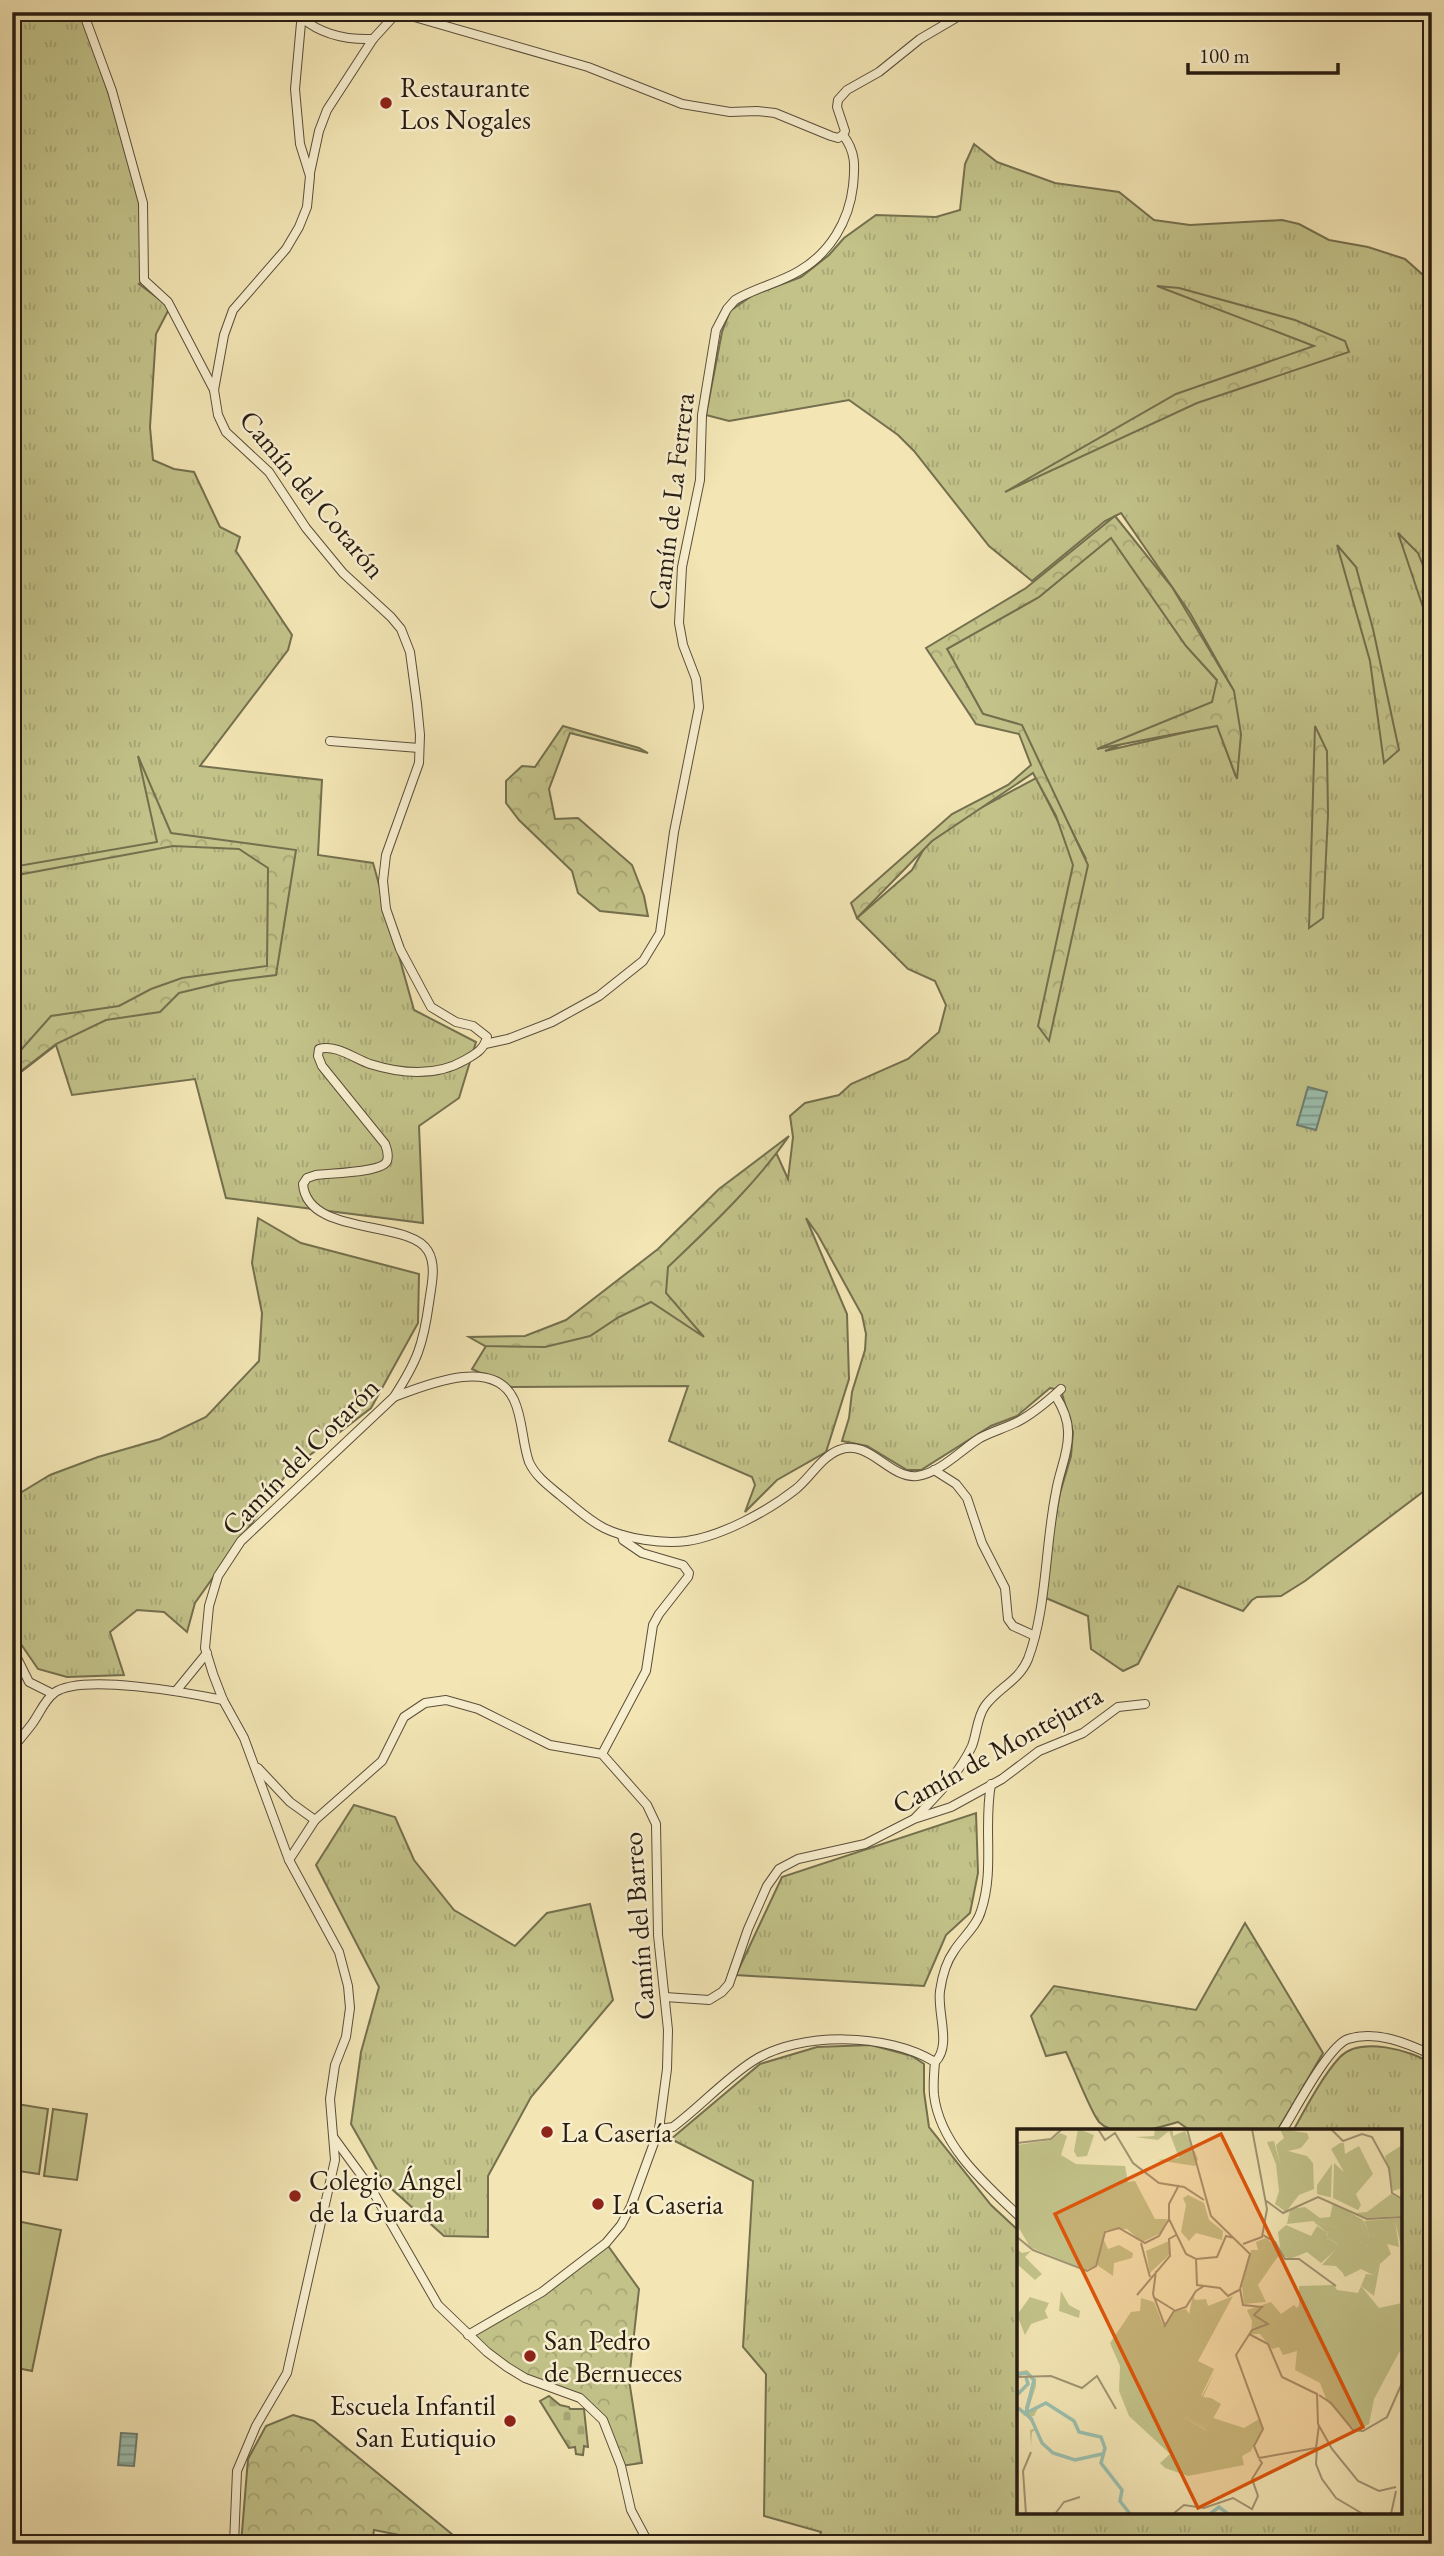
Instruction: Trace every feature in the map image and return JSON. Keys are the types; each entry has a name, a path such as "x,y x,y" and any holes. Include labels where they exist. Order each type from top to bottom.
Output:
{"street":[{"path":"83,12 112,91 143,204 144,280 168,302 214,390"},
{"name":"Camín de La Ferrera","path":"485,1044 508,1039 552,1022 599,996 643,961 660,933 676,820 699,707 696,678 680,634 679,592 681,567 700,480 702,415 716,330 735,300 799,271 824,251 836,236 848,211 855,165 852,149 843,135 845,131 837,107 842,95 879,72 920,40 966,12"},
{"path":"310,176 319,131 327,110 373,39 395,14 413,15 587,67 682,104 730,112 775,113 831,136 838,138 843,135"},
{"path":"302,15 311,25 332,35 360,40 373,39"},
{"name":"Camín del Cotarón","path":"234,2544 237,2471 256,2426 287,2373 335,2160 330,2099 335,2066 346,2037 350,2008 348,1986 339,1952 289,1860 244,1738 223,1700 207,1653 209,1606 218,1576 241,1541 394,1397 412,1369 423,1342 433,1274 427,1250 419,1242 335,1220 315,1206 303,1193 303,1184 307,1178 374,1169 388,1160 384,1144 323,1066 318,1056 319,1049 334,1049 370,1064 397,1070 427,1073 454,1066 479,1052 486,1037 482,1031 441,1015 431,1007 400,949 386,909 383,881 386,855 419,763 417,704 410,652 401,629 342,573 306,528 269,472 226,432 218,415 214,390 223,335 233,310 286,249 307,207 310,176 300,144 295,89 302,15"},
{"path":"330,741 419,748"},
{"path":"394,1397 441,1380 464,1376 487,1378 505,1387 514,1400 529,1461 536,1475 594,1522 622,1535 686,1541 716,1534 761,1511 796,1489 839,1450 853,1448 867,1452 906,1474 916,1476 934,1470 979,1439 1020,1420 1058,1392 1069,1432 1066,1456 1056,1492 1035,1636 1023,1670 986,1705 973,1744 960,1768 914,1819"},
{"path":"934,1470 956,1484 967,1498 982,1543 1005,1588 1008,1619 1013,1626 1035,1636"},
{"path":"289,1860 315,1820 382,1761 404,1717 425,1703 446,1700 478,1709 550,1745 602,1754 646,1671 655,1621 686,1581 689,1573 682,1565 632,1548 623,1540 622,1535"},
{"path":"12,1648 29,1682 52,1694"},
{"path":"176,1691 207,1653"},
{"path":"12,1749 52,1694 64,1687 100,1685 176,1691 223,1700"},
{"name":"Camín de Montejurra","path":"665,1997 709,2000 722,1992 729,1984 748,1929 779,1869 797,1860 865,1844 914,1819 951,1807 1039,1751 1083,1733 1118,1707 1145,1704"},
{"name":"Camín del Barreo","path":"468,2335 542,2292 606,2243 621,2225 631,2206 659,2129 667,2069 668,2031 656,1901 656,1824 647,1805 602,1754"},
{"path":"254,1764 290,1802 315,1820"},
{"path":"991,1784 987,1809 989,1873 986,1895 980,1916 951,1954 943,1975 939,2003 944,2045 935,2062 934,2094 939,2119 953,2146 1017,2214"},
{"path":"1283,2129 1331,2053 1348,2039 1381,2036 1432,2055"},
{"path":"659,2129 673,2127 750,2063 789,2047 858,2039 907,2049 935,2062"},
{"path":"334,2138 372,2190 438,2305 487,2352 525,2378 580,2398 603,2420 621,2466 631,2511 649,2544"}],"green space":[{"path":"12,12 83,12 143,203 144,280 139,284 170,307 156,334 150,427 153,460 174,469 194,472 220,527 240,537 236,551 292,635 288,650 200,766 322,780 318,855 373,863 414,1010 476,1042 459,1098 419,1126 423,1223 226,1198 195,1079 72,1095 56,1045 12,1079"},
{"path":"974,144 997,162 1055,183 1119,192 1154,220 1190,225 1282,220 1299,224 1329,240 1368,247 1405,259 1432,283 1432,1485 1305,1581 1281,1596 1257,1597 1243,1611 1178,1586 1138,1664 1123,1671 1091,1649 1088,1616 1046,1598 1049,1554 1060,1493 1071,1456 1073,1432 1061,1390 1050,1388 1017,1416 991,1426 921,1470 907,1470 867,1446 842,1441 849,1418 852,1392 865,1350 866,1334 862,1315 806,1218 847,1314 849,1379 826,1452 777,1480 745,1512 755,1485 752,1477 669,1441 688,1386 511,1387 472,1369 486,1346 527,1345 647,1272 774,1148 788,1179 793,1137 790,1116 805,1103 839,1095 851,1084 908,1059 939,1032 946,1005 935,981 908,969 857,918 912,870 926,845 975,811 1036,778 1073,851 1085,857 1018,724 983,714 947,649 1039,597 1111,537 1186,646 1217,680 1216,704 1105,751 1217,725 1236,777 1234,691 1190,613 1121,513 1105,521 1032,581 989,546 914,451 898,435 849,400 729,421 706,415 722,332 730,311 753,295 801,277 829,255 844,238 876,215 936,217 960,210 965,164"},
{"path":"1157,286 1179,288 1295,320 1345,341 1349,352 1197,403 1005,492 1176,394 1314,346"},
{"path":"1115,516 1172,587 1234,691 1241,734 1237,779 1217,726 1097,749 1212,702 1217,680 1186,646 1111,538 1039,597 947,649 983,714 1022,725 1088,865 1049,1041 1038,1026 1073,865 1056,816 1033,773 932,841 857,918 851,903 952,814 1008,785 1031,765 1019,734 976,724 926,648 1026,588"},
{"path":"1398,533 1418,553 1432,588 1432,634"},
{"path":"1337,545 1356,567 1373,629 1399,750 1384,763 1370,661"},
{"path":"563,726 648,753 570,733 549,789 555,819 578,818 632,865 644,896 648,916 600,911 578,893 572,871 519,820 506,803 506,781 522,766 535,767"},
{"path":"1315,726 1327,751 1328,815 1323,918 1309,928"},
{"path":"138,756 171,833 296,850 276,975 229,981 179,993 160,1012 106,1020 56,1044 12,1078 12,1060 51,1016 119,1006 151,989 182,978 267,966 268,868 239,849 173,846 12,876 12,867 157,842"},
{"path":"789,1136 747,1188 668,1267 666,1293 704,1337 651,1302 619,1317 590,1336 545,1347 485,1346 469,1337 525,1336 566,1320 658,1249 719,1189"},
{"path":"258,1218 301,1243 419,1274 418,1323 371,1408 288,1472 195,1603 187,1632 164,1612 137,1610 110,1632 124,1675 67,1677 38,1669 12,1631 12,1498 50,1475 98,1457 160,1439 206,1417 259,1361 262,1313 252,1263"},
{"path":"354,1805 395,1817 414,1860 454,1910 515,1946 547,1913 590,1904 613,2000 531,2097 488,2176 488,2237 444,2236 384,2182 351,2124 361,2052 379,1987 316,1865"},
{"path":"976,1813 978,1873 970,1913 946,1935 924,1986 736,1975 782,1877"},
{"path":"1245,1923 1323,2053 1278,2129 1188,2129 1178,2122 1148,2129 1107,2128 1096,2117 1066,2052 1046,2056 1031,2016 1054,1986 1196,2010"},
{"path":"871,2045 912,2056 924,2064 924,2092 929,2127 991,2205 1017,2229 1017,2514 1402,2514 1402,2129 1294,2129 1327,2073 1340,2057 1349,2051 1360,2047 1386,2047 1412,2054 1432,2064 1432,2544 818,2544 821,2532 764,2516 766,2374 743,2347 753,2181 671,2139 760,2064 817,2047"},
{"path":"17,2104 48,2109 39,2174 12,2170 12,2139"},
{"path":"53,2109 87,2114 77,2180 44,2176"},
{"path":"12,2220 61,2230 32,2371 12,2367"},
{"path":"606,2243 639,2289 629,2380 642,2463 621,2466 603,2420 589,2406 525,2378 468,2335 542,2292"},
{"path":"549,2396 570,2409 584,2409 588,2447 584,2446 583,2455 576,2454 575,2447 569,2448 540,2401"},
{"path":"293,2415 314,2421 464,2544 444,2544 374,2530 372,2544 241,2544 248,2459 266,2426"}],"shaded area":[{"path":"1308,1087 1327,1092 1316,1130 1297,1125"},
{"path":"121,2433 137,2434 134,2466 118,2465"}],"place":[{"name":"Restaurante Los Nogales","path":"386,103"},
{"name":"La Casería","path":"547,2132"},
{"name":"Colegio Ángel de la Guarda","path":"295,2196"},
{"name":"La Caseria","path":"598,2204"},
{"name":"San Pedro de Bernueces","path":"530,2356"},
{"name":"Escuela Infantil San Eutiquio","path":"510,2421"}]}
